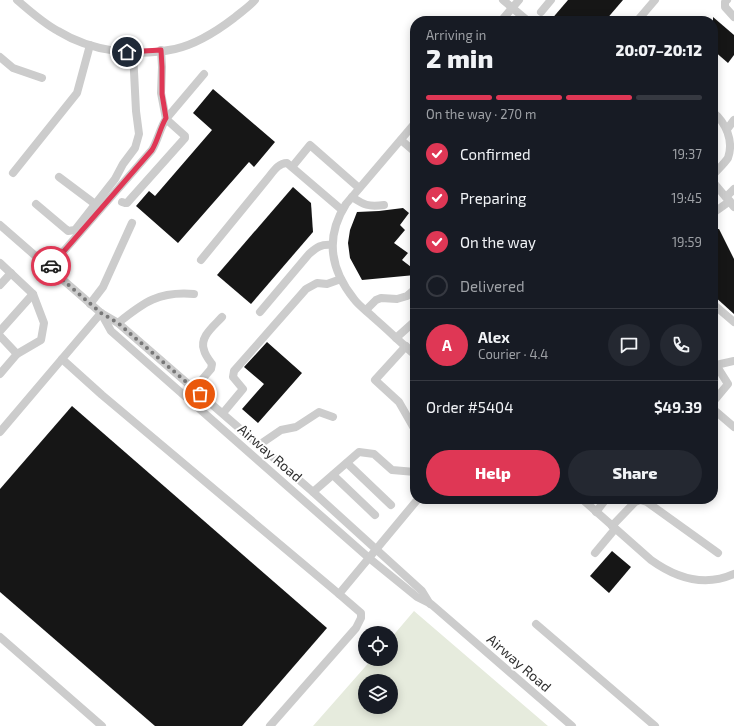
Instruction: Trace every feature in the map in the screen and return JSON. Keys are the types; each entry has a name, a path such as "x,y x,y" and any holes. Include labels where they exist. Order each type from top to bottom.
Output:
{"street":[{"path":"17,0 34,15 58,32 104,49 133,52 176,49 198,40 219,30 250,6 255,0"},
{"path":"503,0 522,16"},
{"path":"505,16 519,0"},
{"path":"540,12 551,0"},
{"path":"641,16 655,0"},
{"path":"727,0 725,2 725,7 734,17"},
{"path":"13,173 77,93 90,45"},
{"path":"122,202 127,203 185,138 185,136 166,118 162,94 161,50"},
{"path":"36,204 68,231 74,230 115,180 123,164 135,148 139,134 136,111 133,52"},
{"path":"0,57 13,68 42,78"},
{"path":"49,268 152,150 157,142 161,126 166,118 204,74"},
{"path":"718,116 728,128 732,142 732,148 728,157 718,169"},
{"path":"728,128 734,120"},
{"path":"410,129 359,188 339,214 334,229 332,245 335,266 341,279 355,300 410,350"},
{"path":"401,140 410,148"},
{"path":"292,167 310,145 359,188"},
{"path":"201,260 279,166 284,163 287,163 292,167 342,210"},
{"path":"59,177 95,204"},
{"path":"718,188 730,202"},
{"path":"718,210 730,202 734,189"},
{"path":"352,197 365,205 384,205"},
{"path":"90,304 103,287 132,223"},
{"name":"Airway Road","path":"0,224 90,304 101,313 118,323 313,492 422,591 431,604 572,726"},
{"path":"260,312 308,254 316,247 323,244 332,245"},
{"path":"0,263 33,294 44,323 41,340 16,354 0,374"},
{"path":"0,285 11,273"},
{"path":"222,413 243,389 233,377 234,371 306,289 317,283 327,284 341,279"},
{"path":"118,323 154,298 173,293 194,294"},
{"path":"366,310 376,300 381,298 397,299 407,296 410,293"},
{"path":"0,331 33,294"},
{"path":"718,308 734,322"},
{"path":"0,432 101,313"},
{"name":"Airway Road","path":"101,313 111,331 369,558 417,598 431,604"},
{"path":"194,389 211,368 212,364 204,350 203,342 208,333 222,317"},
{"path":"396,338 410,325"},
{"path":"0,336 13,348 16,354"},
{"path":"406,346 374,380 399,402 410,421"},
{"path":"62,360 361,613 361,618 356,628 270,726"},
{"path":"718,365 734,361"},
{"path":"718,369 728,384 718,396"},
{"path":"259,445 281,430 296,427 319,412 333,417"},
{"path":"718,414 734,428"},
{"path":"313,492 359,452 374,454 392,470 410,472"},
{"path":"347,463 391,505"},
{"path":"333,475 375,515"},
{"path":"339,594 414,504"},
{"path":"587,504 663,569 681,577 706,581 725,578 734,574"},
{"path":"596,512 602,504"},
{"path":"595,552 633,504"},
{"path":"650,504 718,553"},
{"path":"536,624 655,726"},
{"path":"0,637 102,726"}],"shaded area":[{"path":"414,611 548,726 313,726 358,675 358,714 398,714 398,674 359,674 366,666 398,666 398,630"}],"building":[{"path":"568,0 623,0 609,16 554,16"},
{"path":"718,21 734,35 734,55 728,63 718,54"},
{"path":"213,89 275,142 254,167 249,162 178,243 136,206 149,191 155,196 212,130 193,113"},
{"path":"293,187 311,203 313,232 251,304 217,275"},
{"path":"403,208 409,213 400,225 405,230 394,243 408,253 402,260 410,266 410,275 362,280 350,258 348,243 350,230 357,212"},
{"path":"718,229 734,259 734,314 718,300"},
{"path":"267,342 302,373 258,423 242,409 264,384 244,367"},
{"path":"72,406 327,628 242,726 155,726 0,592 0,489"},
{"path":"612,551 631,567 609,593 590,576"}],"way so far":[{"path":"51,266 49,268 101,313 118,323 200,394"}],"route":[{"path":"51,266 152,150 157,142 161,126 166,118 161,84 161,50 152,52 127,52"}]}
